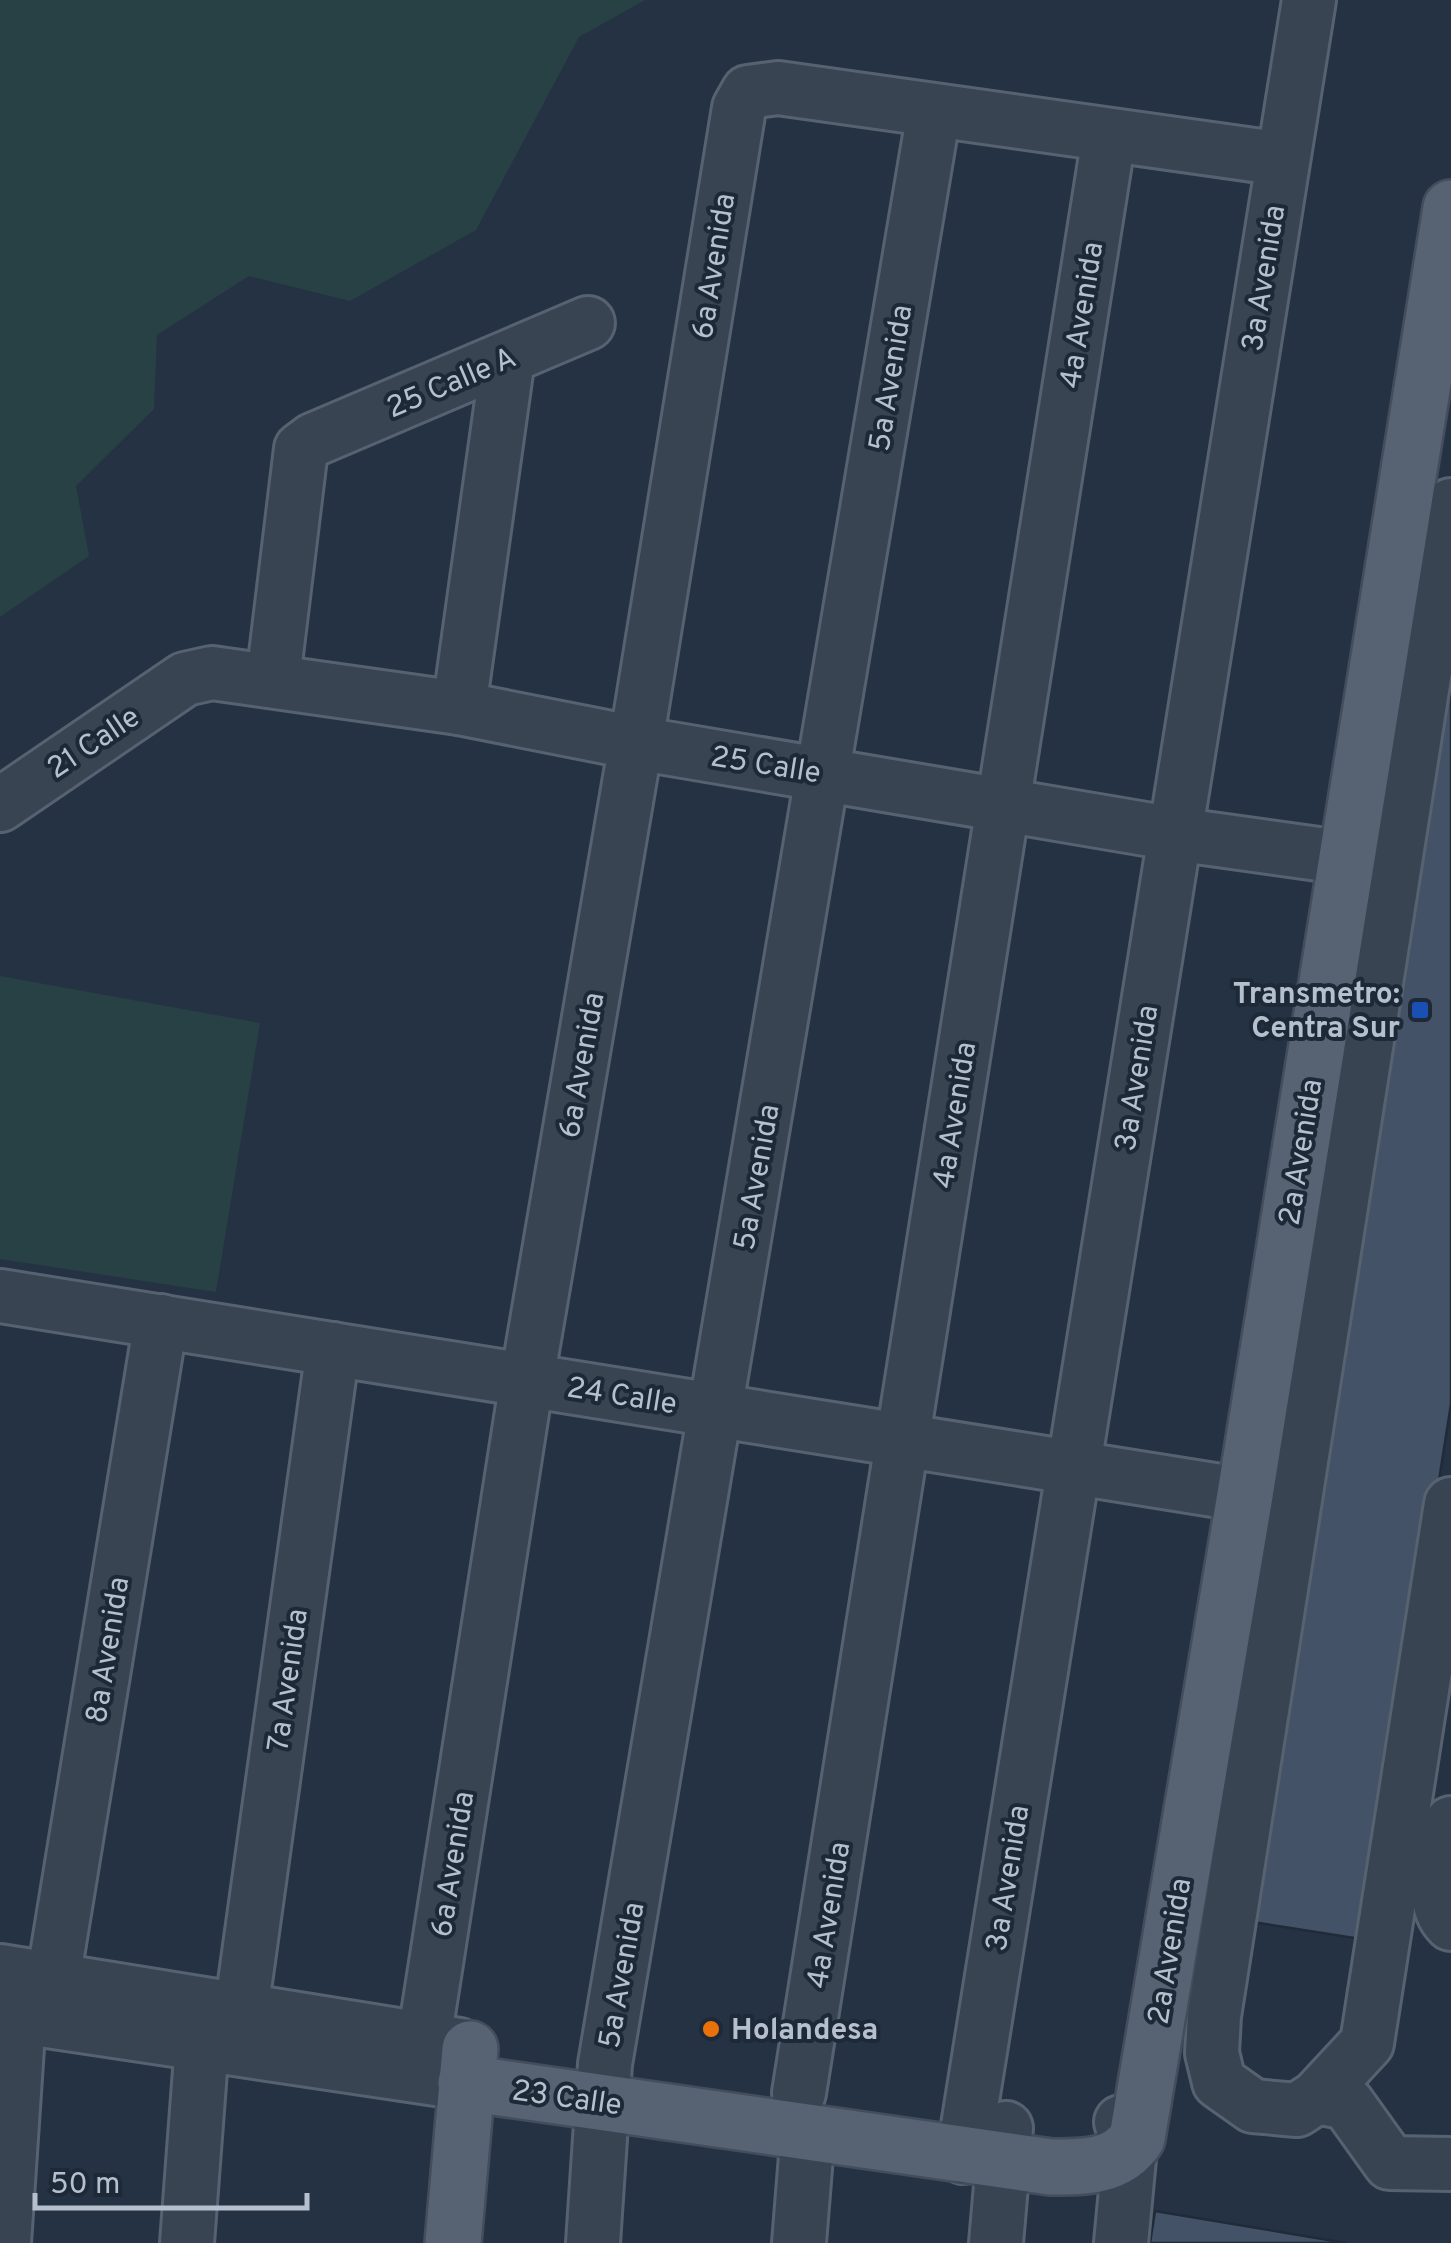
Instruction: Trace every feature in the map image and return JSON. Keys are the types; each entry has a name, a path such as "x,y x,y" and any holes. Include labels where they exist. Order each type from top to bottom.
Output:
{"main road":[{"name":"2a Avenida","path":"1132,2122 1245,1495 1451,208"},
{"name":"23 Calle","path":"453,2057 985,2142 1081,2168 1103,2164 1132,2122"},
{"name":"6a Avenida","path":"452,2243 453,2057"}],"street":[{"name":"3a Avenida","path":"996,2243 985,2142 1073,1467 1310,0"},
{"name":"6a Avenida","path":"453,2057 527,1380 739,108 748,92 778,88 934,112"},
{"path":"934,112 1282,159"},
{"name":"5a Avenida","path":"593,2243 605,2083 934,112"},
{"name":"4a Avenida","path":"800,2243 804,2112 903,1440 1109,137"},
{"name":"25 Calle A","path":"273,679 301,450 313,440 588,324"},
{"path":"459,708 508,358"},
{"path":"1367,2042 1317,2098 1297,2110 1254,2106 1219,2082 1212,2054 1214,2016 1451,505"},
{"name":"25 Calle","path":"185,679 212,673 273,679 1175,834 1347,858"},
{"name":"21 Calle","path":"0,804 185,679"},
{"name":"24 Calle","path":"0,1296 1245,1495"},
{"name":"8a Avenida","path":"4,2243 18,1996 161,1321"},
{"name":"7a Avenida","path":"187,2243 334,1349"},
{"path":"1451,1504 1367,2042 1373,2085 1393,2117 1451,2142"},
{"path":"1446,1919 1437,1902 1451,1822"},
{"name":"23 Calle","path":"18,1996 222,2028 453,2057"},
{"path":"1317,2098 1347,2104 1390,2163 1451,2164"},
{"name":"2a Avenida","path":"1121,2243 1132,2122"}],"green space":[{"path":"0,0 645,0 579,37 476,230 350,301 249,276 157,335 154,409 76,486 89,556 0,617"},
{"path":"0,976 260,1023 216,1292 0,1259"}],"building":[{"name":"Transmetro: Centra Sur","path":"1451,616 1451,1404 1367,1940 1246,1921"},
{"path":"1155,2211 1346,2243 1150,2243"}],"place":[{"name":"Transmetro: Centra Sur","path":"1420,1010"},
{"name":"Holandesa","path":"711,2029"}]}
